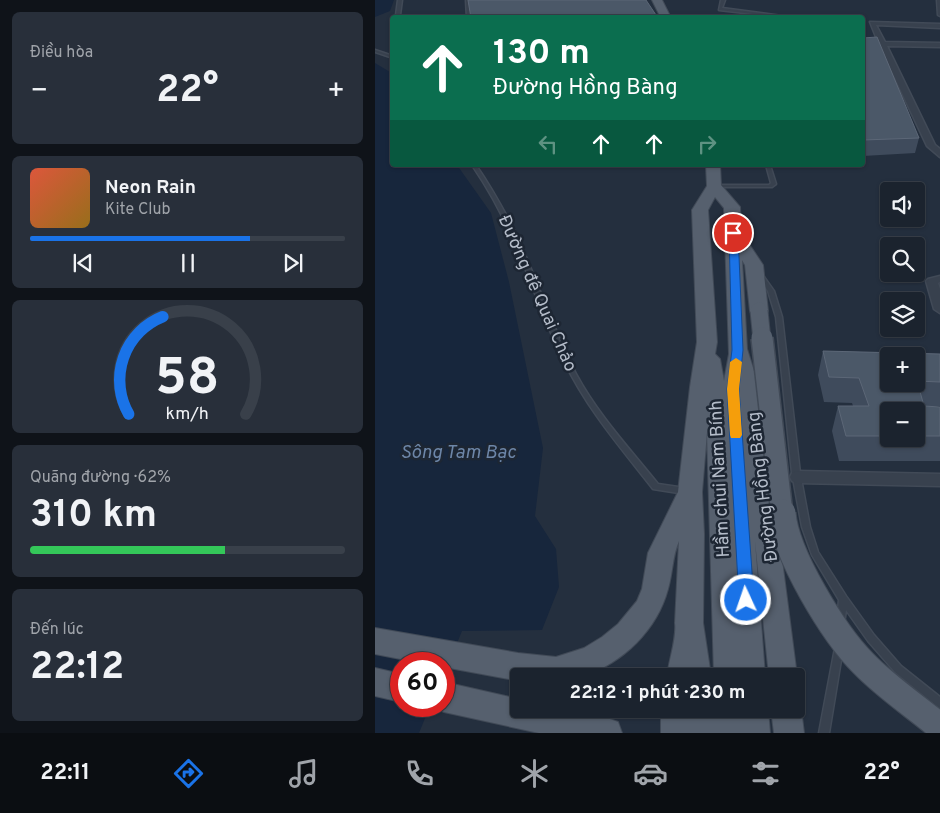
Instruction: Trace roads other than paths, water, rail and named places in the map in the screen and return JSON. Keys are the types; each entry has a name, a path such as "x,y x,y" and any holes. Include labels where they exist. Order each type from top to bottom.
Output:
{"main road":[{"path":"657,0 664,15"},
{"path":"682,668 689,623 693,534 690,492 700,387 707,342 700,210 713,176"},
{"name":"Đường Hồng Bàng","path":"713,176 732,207 737,350 750,390 782,668"},
{"path":"733,233 754,265 781,486 783,525 798,562 829,619 863,663 940,727"},
{"name":"Hầm chui Nam Bính","path":"707,342 716,396 728,668"},
{"name":"Hầm chui Nam Bính","path":"737,350 733,389 750,668"},
{"path":"375,641 519,667 556,671 590,660 612,647 628,633 647,609 655,589 661,553 690,492"},
{"path":"689,623 696,668"},
{"path":"375,682 390,685"},
{"path":"455,699 607,733"},
{"path":"676,718 676,733"},
{"path":"701,718 702,733"},
{"path":"730,718 731,733"},
{"path":"754,718 755,733"},
{"path":"787,718 789,733"}],"street":[{"path":"940,26 872,23 931,146 940,154"},
{"path":"865,44 940,46"},
{"path":"865,48 882,45"},
{"path":"940,279 932,281 940,309"},
{"path":"797,478 940,480"}],"lane":[{"path":"398,15 400,0"},
{"path":"468,0 469,15"},
{"path":"723,0 719,9 771,15"},
{"path":"939,0 940,15"},
{"path":"375,52 390,56"},
{"name":"Đường đê Quai Chảo","path":"476,167 489,185 520,248 566,361 591,402 656,487 690,492"},
{"path":"713,176 770,186 774,184 769,167"},
{"path":"754,265 771,292 779,318 797,478 806,527 815,553 843,599 871,638 898,669 940,704"},
{"path":"824,733 838,661 843,599"}],"water":[{"path":"375,0 394,0 390,11 375,17"},
{"name":"Sông Tam Bạc","path":"375,63 390,72 390,167 458,167 491,213 509,282 543,448 535,516 556,549 559,587 542,630 462,631 453,652 390,652 390,717 426,717 419,733 375,733"}]}
